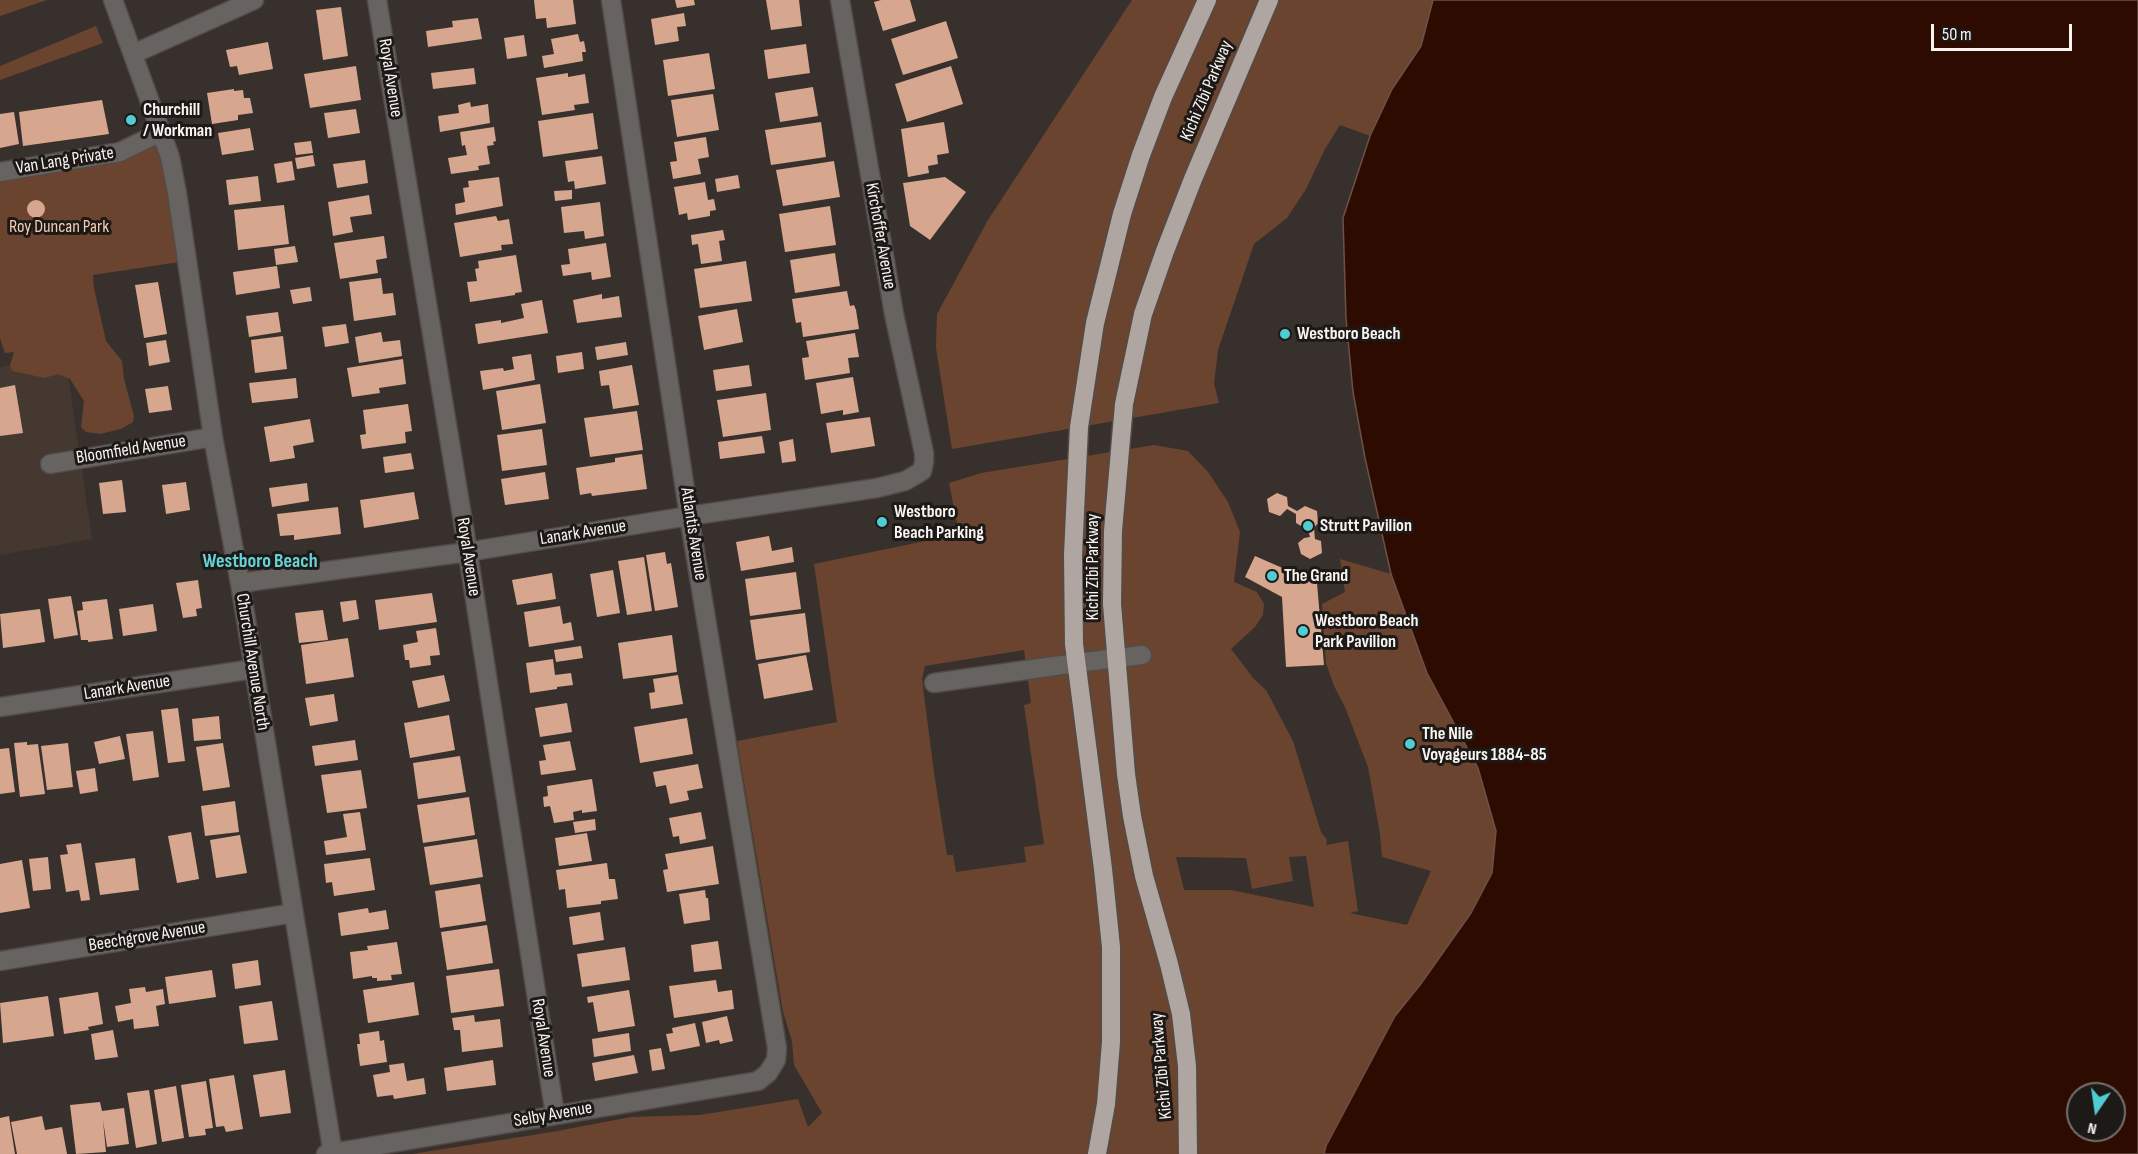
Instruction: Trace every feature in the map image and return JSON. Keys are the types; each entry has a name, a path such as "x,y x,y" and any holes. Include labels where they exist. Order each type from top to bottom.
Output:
{"highway":[{"name":"Kichi Zībī Parkway","path":"1097,1154 1106,1104 1111,1042 1111,947 1076,663 1072,585 1079,427 1095,323 1107,268 1125,204 1163,97 1207,0"},
{"name":"Kichi Zībī Parkway","path":"1188,1154 1187,1066 1182,1024 1174,980 1144,876 1132,816 1116,657 1112,558 1119,456 1122,422 1134,351 1154,282 1193,179 1269,0"}],"street":[{"path":"133,54 254,0"},
{"name":"Royal Avenue","path":"377,0 467,552 555,1115"},
{"name":"Atlantis Avenue","path":"611,0 689,516 777,1048 773,1066"},
{"name":"Kirchoffer Avenue","path":"840,0 894,314 924,453 922,471"},
{"name":"Churchill Avenue North","path":"116,9 170,157 177,193 213,437 240,584 294,913 330,1153"},
{"name":"Van Lang Private","path":"0,172 120,152 161,132"},
{"name":"Bloomfield Avenue","path":"50,464 213,437"},
{"name":"Lanark Avenue","path":"240,584 467,552 877,488 905,481 922,471"},
{"path":"934,683 1142,655"},
{"name":"Lanark Avenue","path":"0,707 253,669"},
{"name":"Beechgrove Avenue","path":"0,961 294,913"},
{"name":"Selby Avenue","path":"330,1153 758,1081 773,1066"}],"shaded area":[{"path":"1433,0 2138,0 2138,1154 1324,1154 1326,1146 1395,1016 1471,913 1492,873 1496,831 1478,768 1427,673 1391,574 1353,392 1346,318 1343,218 1370,136 1392,89 1421,46"},
{"path":"65,354 92,539 0,555 0,367"}],"green space":[{"path":"0,0 47,0 0,16"},
{"path":"1132,0 1433,0 1421,46 1392,89 1370,136 1340,125 1325,149 1306,189 1287,218 1254,244 1218,350 1214,384 1219,403 952,449 936,348 937,314 988,220"},
{"path":"96,26 103,43 0,80 0,66"},
{"name":"Roy Duncan Park","path":"155,140 165,176 179,262 93,275 106,341 122,361 124,379 134,416 133,422 121,429 100,434 86,432 81,427 84,401 70,379 58,374 45,378 12,371 10,365 14,352 5,353 0,338 0,177"},
{"path":"1154,445 1188,451 1208,472 1228,502 1240,532 1234,582 1257,592 1264,604 1263,615 1255,627 1231,649 1254,679 1266,690 1293,741 1321,832 1327,840 1326,845 1348,841 1358,911 1350,913 1407,925 1431,871 1382,857 1368,767 1326,663 1322,604 1345,592 1340,559 1391,574 1427,673 1478,768 1496,831 1492,873 1471,913 1395,1016 1327,1143 1324,1154 412,1154 631,1117 700,1115 798,1099 808,1127 822,1113 794,1065 792,1041 783,1012 737,741 837,722 814,564 959,534 949,483 981,473","holes":["1024,650 1031,703 1024,705 1044,844 1024,847 1026,862 956,872 953,855 947,855 934,773 922,679 925,666","1306,856 1314,907 1231,890 1184,890 1176,857 1246,858 1252,889 1293,881 1289,857"]}],"building":[{"path":"534,0 573,0 576,24 547,28 546,18 536,19"},
{"path":"675,0 694,0 695,5 677,8"},
{"path":"766,0 799,0 802,26 771,30"},
{"path":"910,0 916,21 883,31 874,2"},
{"path":"341,7 348,56 323,60 316,10"},
{"path":"684,13 686,26 677,27 679,41 655,45 651,19"},
{"path":"478,18 482,39 428,47 426,31 453,27 452,21"},
{"path":"946,21 958,58 903,75 891,39"},
{"path":"578,34 580,42 584,41 586,52 582,52 583,61 544,68 542,56 554,54 551,39"},
{"path":"524,35 527,56 507,59 504,38"},
{"path":"268,42 273,69 239,75 237,66 230,67 226,50"},
{"path":"806,44 810,73 768,79 764,50"},
{"path":"709,53 715,89 668,96 663,60"},
{"path":"356,66 361,100 310,108 304,74"},
{"path":"951,66 963,104 907,122 895,84"},
{"path":"474,68 476,84 433,89 431,73"},
{"path":"568,73 568,77 585,74 589,103 574,105 575,110 542,115 536,78"},
{"path":"813,87 818,116 780,122 775,93"},
{"path":"234,89 234,91 243,90 244,98 250,98 253,113 238,115 238,120 212,124 207,93"},
{"path":"713,94 719,130 677,137 671,100"},
{"path":"102,100 109,134 23,146 19,112"},
{"path":"470,102 471,107 488,104 490,123 440,132 438,116 459,113 458,105"},
{"path":"356,109 360,133 328,138 324,113"},
{"path":"14,112 19,144 0,148 0,114"},
{"path":"593,113 598,149 543,157 538,121"},
{"path":"821,122 826,157 771,165 765,130"},
{"path":"944,122 949,153 937,155 938,164 928,166 929,173 908,177 901,129"},
{"path":"494,127 496,141 493,142 494,145 487,146 490,164 478,166 479,170 451,174 448,158 467,155 465,145 462,146 460,132"},
{"path":"250,128 254,150 222,155 218,133"},
{"path":"706,137 709,157 698,159 701,174 673,179 670,162 677,161 674,142"},
{"path":"311,141 313,153 296,155 294,143"},
{"path":"313,155 315,166 297,169 295,158"},
{"path":"602,156 606,184 575,189 574,181 568,182 565,161"},
{"path":"365,160 368,183 337,188 333,164"},
{"path":"292,161 295,180 277,183 274,164"},
{"path":"834,161 840,197 783,206 776,170"},
{"path":"738,175 740,188 717,192 715,179"},
{"path":"258,176 261,201 229,205 226,180"},
{"path":"499,177 503,206 456,215 455,204 465,202 463,188 469,187 468,181"},
{"path":"945,177 966,192 930,240 910,226 903,183"},
{"path":"705,182 708,200 714,199 716,210 710,211 710,216 688,220 687,213 679,215 674,187"},
{"path":"572,190 572,199 555,201 554,191"},
{"path":"369,195 372,214 350,217 353,232 333,236 328,202"},
{"path":"36,200 44,205 45,209 40,217 36,218 28,213 27,209 32,201"},
{"path":"600,202 604,236 585,239 584,231 564,233 561,207"},
{"path":"284,205 289,244 238,250 234,210"},
{"path":"830,206 836,245 785,252 779,214"},
{"path":"496,216 498,221 509,219 513,244 501,245 502,250 460,257 454,223"},
{"path":"723,230 725,240 719,241 722,261 701,264 698,244 692,245 691,235"},
{"path":"384,236 387,258 376,260 378,273 340,279 334,243"},
{"path":"606,243 611,277 592,280 591,272 563,276 561,265 570,264 568,249"},
{"path":"295,246 298,262 276,265 274,249"},
{"path":"835,253 840,286 795,293 790,260"},
{"path":"516,255 522,292 470,302 467,282 477,281 475,269 479,268 478,261"},
{"path":"746,261 752,301 700,308 694,269"},
{"path":"277,266 280,288 236,295 233,272"},
{"path":"381,278 383,294 393,293 396,315 354,321 349,282"},
{"path":"158,282 167,334 144,338 135,285"},
{"path":"310,287 312,301 293,304 290,290"},
{"path":"847,291 850,306 854,305 856,310 859,329 803,337 801,322 796,323 792,299"},
{"path":"602,294 602,299 619,296 622,317 577,323 573,300"},
{"path":"542,300 548,333 478,344 475,324 501,320 501,323 524,318 521,304"},
{"path":"737,309 743,342 704,350 698,316"},
{"path":"278,312 281,332 249,337 246,316"},
{"path":"346,324 349,343 325,347 322,327"},
{"path":"381,332 383,342 400,340 402,356 359,363 355,337"},
{"path":"855,333 859,357 848,358 850,373 805,380 802,358 809,357 806,341"},
{"path":"283,336 287,369 255,373 251,340"},
{"path":"166,340 170,362 149,366 146,343"},
{"path":"626,342 628,355 597,360 595,347"},
{"path":"582,352 584,369 558,373 556,356"},
{"path":"531,354 535,380 483,390 480,371 514,369 512,357"},
{"path":"403,359 406,384 379,388 380,393 352,397 347,368"},
{"path":"632,365 639,405 613,409 609,385 601,386 599,371"},
{"path":"749,365 752,386 716,391 713,370"},
{"path":"853,377 859,412 843,415 843,410 821,414 816,383"},
{"path":"296,378 298,398 252,403 249,383"},
{"path":"540,384 546,423 502,430 496,391"},
{"path":"15,385 23,433 0,436 0,388"},
{"path":"168,386 172,410 149,413 145,389"},
{"path":"766,393 771,430 723,437 717,400"},
{"path":"408,404 412,431 405,432 406,443 362,449 360,435 366,434 363,410"},
{"path":"637,411 643,450 590,457 584,418"},
{"path":"870,417 875,446 831,453 826,423"},
{"path":"310,419 314,442 293,446 295,458 270,462 264,427"},
{"path":"542,429 547,465 502,471 497,435"},
{"path":"762,436 765,453 720,459 718,442"},
{"path":"793,439 796,461 782,463 779,442"},
{"path":"411,453 414,469 385,473 383,457"},
{"path":"642,454 647,489 592,496 591,493 580,495 576,468 615,462 615,458"},
{"path":"545,472 549,499 505,505 501,479"},
{"path":"122,480 126,512 103,514 99,483"},
{"path":"186,482 190,510 166,514 162,485"},
{"path":"307,483 309,501 272,507 269,488"},
{"path":"414,492 419,519 364,528 360,500"},
{"name":"Strutt Pavilion","path":"1277,493 1287,497 1288,506 1297,511 1305,506 1317,511 1318,523 1314,528 1315,539 1321,541 1322,553 1310,559 1301,554 1298,543 1310,537 1308,530 1296,523 1296,514 1287,509 1280,516 1269,512 1267,499"},
{"path":"338,507 341,534 294,540 294,535 280,536 277,514"},
{"path":"769,536 772,551 792,547 794,562 741,571 736,542"},
{"path":"665,552 667,564 671,563 678,607 655,611 646,555"},
{"name":"Westboro Beach Park Pavilion","path":"1255,556 1317,583 1324,665 1286,667 1282,597 1245,577"},
{"path":"644,557 652,611 627,615 618,561"},
{"path":"613,570 620,613 597,617 590,574"},
{"path":"796,572 801,609 750,616 745,579"},
{"path":"552,573 556,599 517,605 512,580"},
{"path":"198,580 202,608 196,609 197,616 183,618 176,583"},
{"path":"432,593 437,622 379,630 375,600"},
{"path":"71,596 78,635 54,639 48,599"},
{"path":"107,599 113,639 88,642 88,640 81,640 77,611 83,610 82,602"},
{"path":"356,600 359,619 343,622 340,602"},
{"path":"153,604 157,631 123,636 119,609"},
{"path":"560,606 563,624 571,622 574,640 529,647 524,612"},
{"path":"40,609 45,642 3,648 0,614"},
{"path":"323,610 328,640 299,643 295,613"},
{"path":"805,613 810,652 756,660 750,620"},
{"path":"436,628 440,655 430,656 431,665 410,668 409,660 405,660 403,645 418,642 416,631"},
{"path":"672,635 677,672 623,679 618,643"},
{"path":"348,638 354,677 306,684 301,645"},
{"path":"581,646 583,658 556,662 554,650"},
{"path":"806,655 813,690 764,699 758,664"},
{"path":"553,659 555,675 571,673 573,685 530,693 526,663"},
{"path":"444,675 450,701 418,708 412,681"},
{"path":"678,675 683,704 651,709 649,693 655,692 653,679"},
{"path":"334,694 338,721 310,726 305,698"},
{"path":"567,703 572,732 540,737 535,708"},
{"path":"178,708 185,761 168,763 161,710"},
{"path":"449,715 455,750 410,758 404,723"},
{"path":"219,716 221,739 194,741 192,719"},
{"path":"687,718 693,754 640,763 634,727"},
{"path":"153,731 159,777 133,781 126,734"},
{"path":"120,736 125,759 99,764 94,742"},
{"path":"355,740 358,760 315,766 312,746"},
{"path":"570,741 576,770 541,775 539,761 546,760 543,745"},
{"path":"27,742 27,745 38,744 45,794 20,797 14,743"},
{"path":"68,743 73,787 47,790 41,746"},
{"path":"223,743 230,787 203,791 196,747"},
{"path":"9,748 15,792 0,794 0,749"},
{"path":"460,756 466,792 418,799 413,763"},
{"path":"698,764 703,788 687,791 689,800 670,804 666,785 656,787 653,772"},
{"path":"95,768 98,791 80,794 76,771"},
{"path":"361,770 367,808 327,813 321,775"},
{"path":"592,779 597,811 573,812 574,820 554,823 550,806 544,807 543,797 548,796 547,786"},
{"path":"469,797 475,835 423,843 417,805"},
{"path":"235,801 239,832 205,836 201,806"},
{"path":"360,812 366,850 326,855 324,841 347,837 343,814"},
{"path":"701,812 706,839 680,844 679,836 673,837 669,818"},
{"path":"595,819 596,830 575,833 573,822"},
{"path":"191,832 199,879 177,883 168,836"},
{"path":"587,833 592,861 559,866 555,838"},
{"path":"240,835 247,873 216,878 210,840"},
{"path":"477,839 483,877 430,885 424,847"},
{"path":"81,843 90,900 81,901 79,890 66,892 60,855 68,854 66,845"},
{"path":"713,846 719,884 667,892 663,870 668,869 665,854"},
{"path":"48,857 51,889 33,891 29,859"},
{"path":"135,858 139,890 100,895 95,863"},
{"path":"370,858 375,890 334,896 332,882 326,883 324,864"},
{"path":"22,860 30,908 0,913 0,864"},
{"path":"607,863 609,879 615,879 618,899 601,901 601,904 567,908 565,889 559,890 556,870"},
{"path":"480,884 486,921 440,928 435,891"},
{"path":"705,890 710,920 684,924 679,894"},
{"path":"368,908 369,913 386,910 389,929 341,936 338,913"},
{"path":"600,912 604,940 573,945 569,917"},
{"path":"487,925 493,963 447,970 441,932"},
{"path":"718,941 722,969 694,972 691,945"},
{"path":"397,942 402,974 391,975 392,980 377,981 377,978 372,978 372,976 353,979 350,952 368,950 367,946"},
{"path":"625,947 630,980 582,987 577,954"},
{"path":"258,960 261,985 235,989 232,964"},
{"path":"499,969 504,1006 451,1013 446,976"},
{"path":"212,970 216,997 169,1004 165,977"},
{"path":"716,980 718,992 732,990 734,1009 674,1018 669,986"},
{"path":"414,982 419,1015 368,1023 363,990"},
{"path":"145,987 146,992 163,989 165,1004 156,1006 159,1026 134,1029 133,1019 118,1022 115,1006 131,1003 129,989"},
{"path":"629,990 635,1026 598,1032 593,1002 588,1003 587,997"},
{"path":"98,992 103,1024 88,1027 89,1030 64,1034 59,998"},
{"path":"48,996 54,1036 3,1043 0,1003"},
{"path":"272,1001 278,1040 244,1044 239,1006"},
{"path":"474,1015 475,1022 500,1019 503,1047 462,1052 460,1030 454,1030 452,1018"},
{"path":"727,1016 733,1041 720,1044 719,1040 706,1043 702,1022"},
{"path":"695,1023 700,1046 670,1052 666,1034 673,1033 672,1028"},
{"path":"113,1030 118,1057 95,1060 91,1034"},
{"path":"379,1031 380,1041 384,1040 387,1062 360,1066 357,1044 360,1044 359,1034"},
{"path":"629,1033 631,1051 594,1057 592,1039"},
{"path":"661,1048 665,1069 652,1071 649,1050"},
{"path":"634,1055 638,1073 595,1081 592,1063"},
{"path":"493,1060 496,1085 447,1091 444,1068"},
{"path":"404,1063 407,1081 424,1078 426,1094 394,1099 393,1095 377,1097 373,1075 390,1072 389,1065"},
{"path":"285,1070 291,1113 260,1117 253,1075"},
{"path":"234,1075 243,1129 226,1132 224,1126 216,1127 209,1079"},
{"path":"206,1081 213,1128 205,1129 206,1135 189,1137 181,1085"},
{"path":"176,1086 184,1138 162,1142 154,1090"},
{"path":"149,1090 157,1144 136,1148 127,1093"},
{"path":"100,1102 102,1111 124,1108 129,1144 107,1147 103,1120 106,1152 76,1154 70,1105"},
{"path":"9,1116 15,1154 0,1154 0,1118"},
{"path":"42,1116 45,1130 62,1127 67,1154 17,1154 11,1122"}],"place":[{"name":"Churchill / Workman","path":"131,120"},
{"name":"Westboro Beach","path":"1285,334"},
{"name":"Westboro Beach Parking","path":"882,522"},
{"name":"Strutt Pavilion","path":"1308,526"},
{"name":"The Grand","path":"1272,576"},
{"name":"Westboro Beach Park Pavilion","path":"1303,631"},
{"name":"The Nile Voyageurs 1884-85","path":"1410,744"}],"district":[{"name":"Westboro Beach","path":"260,562"}]}
